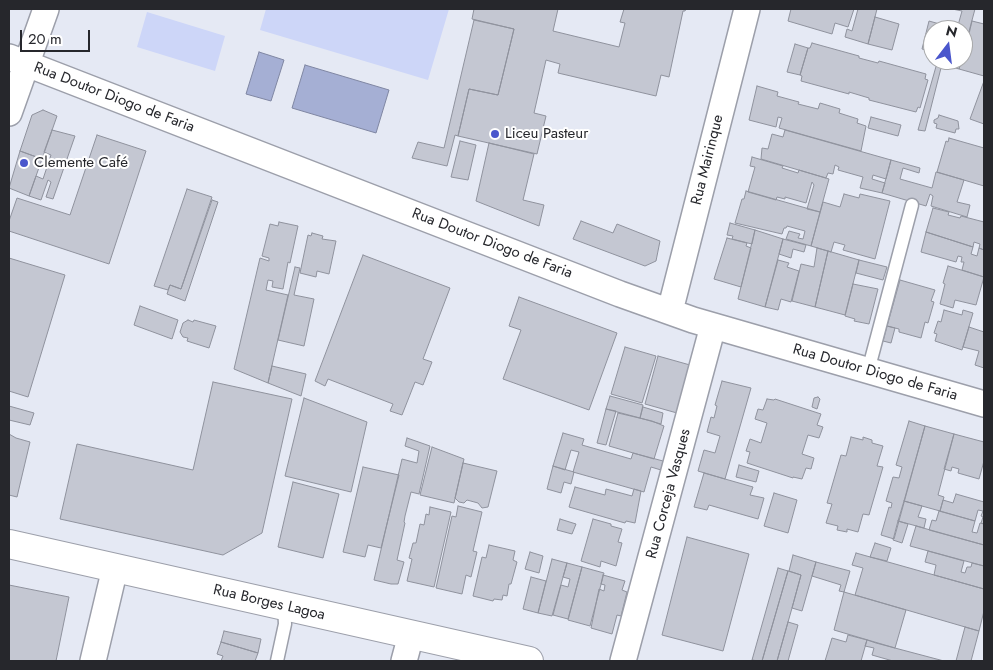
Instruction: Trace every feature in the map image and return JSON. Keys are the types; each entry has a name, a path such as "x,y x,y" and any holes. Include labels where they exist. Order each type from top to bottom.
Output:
{"street":[{"path":"9,113 18,61 46,9"},
{"name":"Rua Mairinque","path":"670,312 747,9"},
{"name":"Rua Doutor Diogo de Faria","path":"18,61 670,312 984,404"},
{"name":"Rua Corceja Vasques","path":"624,661 713,326"},
{"name":"Rua Borges Lagoa","path":"9,544 530,661"},
{"path":"93,661 115,568"},
{"path":"404,661 411,635"}],"lane":[{"path":"868,371 912,205"},
{"path":"277,661 285,624 284,606"}],"shaded area":[{"path":"266,9 449,9 428,80 260,30"},
{"path":"147,12 225,36 215,71 137,47"},
{"path":"259,52 284,60 271,101 246,94"},
{"path":"305,65 389,90 376,133 292,108"}],"building":[{"path":"474,9 558,9 553,31 619,47 625,23 620,22 624,9 686,9 683,11 669,77 661,75 656,96 558,73 560,64 546,60 534,113 546,116 537,154 458,136 469,89 498,95 514,29 472,19"},
{"path":"791,9 854,9 848,27 835,23 832,34 788,21"},
{"path":"858,9 877,9 868,44 845,37 847,29 852,31"},
{"path":"952,9 975,9 972,20 960,20 962,11"},
{"path":"875,17 899,24 892,50 868,44"},
{"path":"474,20 514,29 498,95 469,89 458,136 455,135 447,166 412,158 418,142 444,148"},
{"path":"973,21 984,24 984,76 963,70 973,70"},
{"path":"812,43 859,56 859,58 878,63 879,61 926,74 925,79 928,80 920,108 918,107 916,112 869,100 869,98 849,92 849,94 801,81 802,76 800,75 808,48 810,48"},
{"path":"795,44 808,48 800,75 787,72"},
{"path":"935,70 940,70 925,131 918,130"},
{"path":"984,81 984,124 970,119"},
{"path":"757,86 778,92 777,96 799,102 798,104 818,109 820,103 840,109 839,113 858,119 857,123 866,126 861,151 779,128 782,118 778,117 776,127 749,120"},
{"path":"43,110 57,116 42,159 20,151 32,115"},
{"path":"939,115 958,121 959,129 956,129 955,133 936,128 937,124 934,123 934,120"},
{"path":"871,117 901,125 898,136 868,128"},
{"path":"52,130 75,136 53,199 46,197 51,182 48,180 41,200 29,196 36,176 43,179 51,155 44,152"},
{"path":"785,130 891,160 886,179 873,175 872,179 885,183 882,193 860,188 863,177 838,170 839,167 835,165 833,174 828,173 826,178 761,159 762,148 768,149 772,134 783,137"},
{"path":"97,135 146,151 109,264 9,231 9,221 17,198 70,215"},
{"path":"949,138 984,148 984,186 937,172 946,141 948,142"},
{"path":"460,141 476,145 468,180 451,177"},
{"path":"489,143 534,154 523,200 544,205 539,226 476,201"},
{"path":"20,151 42,159 29,196 9,188"},
{"path":"752,157 783,166 782,168 798,173 799,170 829,179 820,212 807,209 814,185 812,182 806,203 785,197 785,199 777,197 776,200 748,192 755,167 750,166"},
{"path":"891,160 920,168 919,173 903,168 900,179 932,188 936,172 964,180 957,202 970,205 967,217 931,206 933,196 930,194 926,206 882,193"},
{"path":"187,189 212,197 181,289 170,285 168,290 154,286"},
{"path":"746,191 820,212 811,246 786,239 789,231 800,234 798,238 803,239 805,231 787,226 782,234 735,223"},
{"path":"844,194 859,198 860,194 890,201 875,259 843,250 845,245 834,242 831,252 811,246 823,202 840,207"},
{"path":"212,200 218,202 185,301 167,294 170,285 181,289"},
{"path":"933,208 949,212 948,215 984,222 984,250 979,248 980,244 974,242 973,247 926,232"},
{"path":"581,221 613,233 617,224 660,241 656,261 645,266 573,239"},
{"path":"279,222 298,226 283,289 272,287 273,281 268,280 266,290 288,295 268,383 234,369 260,258 269,261 269,258 262,256 270,224 278,226"},
{"path":"730,223 755,230 752,244 732,239 733,236 727,235"},
{"path":"755,230 783,239 765,307 738,299"},
{"path":"926,232 973,247 971,254 977,256 979,248 984,250 984,277 962,270 964,262 961,262 962,257 958,256 956,262 921,252"},
{"path":"312,233 323,236 322,239 336,241 329,274 317,271 316,277 300,273 308,235 311,236"},
{"path":"727,238 747,243 746,246 751,248 741,287 714,279"},
{"path":"783,239 806,245 804,252 793,249 791,258 779,254"},
{"path":"817,248 828,251 815,307 792,301 801,264 814,267"},
{"path":"828,251 859,260 845,315 815,307"},
{"path":"363,255 450,288 423,359 432,362 423,385 415,382 402,415 390,411 393,404 328,379 325,386 315,381"},
{"path":"9,258 65,275 28,397 9,391"},
{"path":"778,260 789,263 787,267 799,271 791,302 781,299 778,310 765,307"},
{"path":"859,260 887,267 883,280 856,273"},
{"path":"948,266 984,277 976,305 955,300 953,308 940,304"},
{"path":"295,267 300,268 294,295 314,299 304,346 278,340"},
{"path":"900,280 935,290 931,301 934,302 928,323 925,322 921,338 899,332 899,329 887,326"},
{"path":"853,284 878,289 869,324 854,321 855,319 845,316"},
{"path":"519,297 617,333 589,410 503,379 521,330 509,326"},
{"path":"140,306 178,320 172,339 134,325"},
{"path":"944,310 962,315 963,310 973,313 962,350 935,341 937,334 934,333 938,321 941,322"},
{"path":"188,320 216,326 209,348 187,341 188,338 183,337 180,332 183,323"},
{"path":"887,326 895,328 891,343 883,341"},
{"path":"969,327 984,332 984,368 975,365 979,351 963,347"},
{"path":"625,347 656,356 642,403 611,394"},
{"path":"658,356 690,365 677,413 645,404"},
{"path":"272,366 306,374 301,396 268,383"},
{"path":"722,381 751,388 725,479 698,471 704,450 715,453 720,436 707,432 711,417 714,418 717,406 715,405"},
{"path":"213,382 292,399 262,533 223,555 60,519 77,444 193,470"},
{"path":"610,396 643,405 640,418 606,409"},
{"path":"818,397 820,399 817,409 812,407 814,398"},
{"path":"304,398 367,422 351,492 285,476"},
{"path":"767,399 775,399 821,414 817,425 823,427 819,438 808,435 802,454 814,458 811,469 806,468 802,479 793,478 747,463 750,452 746,451 750,439 761,443 767,423 755,419 758,409 763,410"},
{"path":"9,406 34,413 30,425 9,420"},
{"path":"643,407 663,413 661,424 640,418"},
{"path":"606,409 616,411 606,445 597,443"},
{"path":"618,413 652,421 664,426 654,459 609,446"},
{"path":"909,421 925,426 894,539 881,535 889,507 891,508 892,503 886,501 893,477 899,478 902,467 896,465"},
{"path":"925,426 954,434 938,495 944,497 940,511 904,501"},
{"path":"563,433 584,439 582,445 631,459 633,453 663,461 661,470 651,467 644,492 573,472 579,452 571,450 565,470 553,466"},
{"path":"9,434 30,442 17,497 9,495"},
{"path":"954,434 984,442 984,461 979,479 958,473 959,469 952,467 951,471 944,469"},
{"path":"851,437 863,440 863,437 872,440 872,443 883,446 877,466 883,467 869,515 863,514 858,532 847,529 847,532 837,530 838,526 826,523 832,504 827,503 841,455 846,456"},
{"path":"407,438 430,446 419,494 411,492 405,516 397,560 404,562 398,584 391,584 374,580 402,459 417,463 419,451 405,446"},
{"path":"432,447 464,459 454,503 420,495"},
{"path":"463,463 497,471 488,507 482,508 478,503 467,500 464,503 459,502 455,498"},
{"path":"739,465 759,471 756,482 736,477"},
{"path":"553,466 574,472 571,484 564,482 561,493 547,489"},
{"path":"363,467 399,475 381,548 368,545 365,557 343,552"},
{"path":"704,473 753,487 750,495 764,498 758,519 709,505 707,510 694,507"},
{"path":"293,482 339,494 323,558 278,547"},
{"path":"575,487 605,495 606,489 632,496 634,489 641,491 635,523 626,521 625,523 569,507"},
{"path":"774,493 797,500 788,533 764,526"},
{"path":"956,494 984,502 984,524 981,523 983,511 978,510 975,521 940,511 943,500 953,503"},
{"path":"904,501 922,506 918,517 926,519 924,528 898,521"},
{"path":"458,506 482,512 473,551 477,552 471,577 466,575 462,594 436,588 452,516 456,517"},
{"path":"430,507 451,512 434,587 407,581 412,559 409,558 413,543 416,543 420,524 424,525 426,514 429,515"},
{"path":"939,511 975,521 972,532 977,533 980,523 984,524 984,545 929,530 932,520 936,521"},
{"path":"560,519 576,524 572,534 557,530"},
{"path":"593,519 622,529 618,542 622,543 616,566 601,561 600,567 581,561"},
{"path":"898,521 908,524 902,543 893,540"},
{"path":"916,526 984,545 984,566 910,546"},
{"path":"687,537 749,554 723,651 662,635"},
{"path":"875,543 891,548 887,561 870,557"},
{"path":"489,545 515,551 513,560 517,562 507,596 503,595 502,600 494,599 493,601 473,596 482,557 486,558"},
{"path":"928,551 964,561 961,572 965,573 967,567 971,567 972,563 984,566 984,589 934,575 936,565 925,562"},
{"path":"530,552 543,556 539,573 525,569"},
{"path":"856,553 984,589 984,611 979,631 855,595 863,568 852,565"},
{"path":"793,555 816,562 802,611 792,608 801,575 789,571"},
{"path":"552,559 567,563 552,616 538,613"},
{"path":"816,562 850,571 844,592 839,591 841,585 812,576"},
{"path":"567,563 582,567 568,619 553,615 561,585 568,587 570,579 563,577"},
{"path":"582,567 604,573 590,626 568,620"},
{"path":"778,568 788,571 762,661 752,660"},
{"path":"788,571 801,575 777,661 762,661"},
{"path":"603,575 625,581 622,590 627,592 621,616 617,615 612,634 591,628 599,589 604,591 605,585 601,584"},
{"path":"531,577 546,581 538,613 523,609"},
{"path":"9,585 69,597 56,661 9,661"},
{"path":"844,592 906,610 895,648 834,630"},
{"path":"788,622 798,625 788,661 777,661"},
{"path":"965,627 979,631 971,661 956,661"},
{"path":"224,631 261,639 258,653 221,642"},
{"path":"848,635 867,640 861,661 825,661 832,638 846,642"},
{"path":"867,640 944,661 893,661 872,655 874,648 865,646"},
{"path":"221,642 258,653 255,661 221,661 223,656 217,654"}],"place":[{"name":"Liceu Pasteur","path":"495,134"},
{"name":"Clemente Café","path":"24,163"}]}
